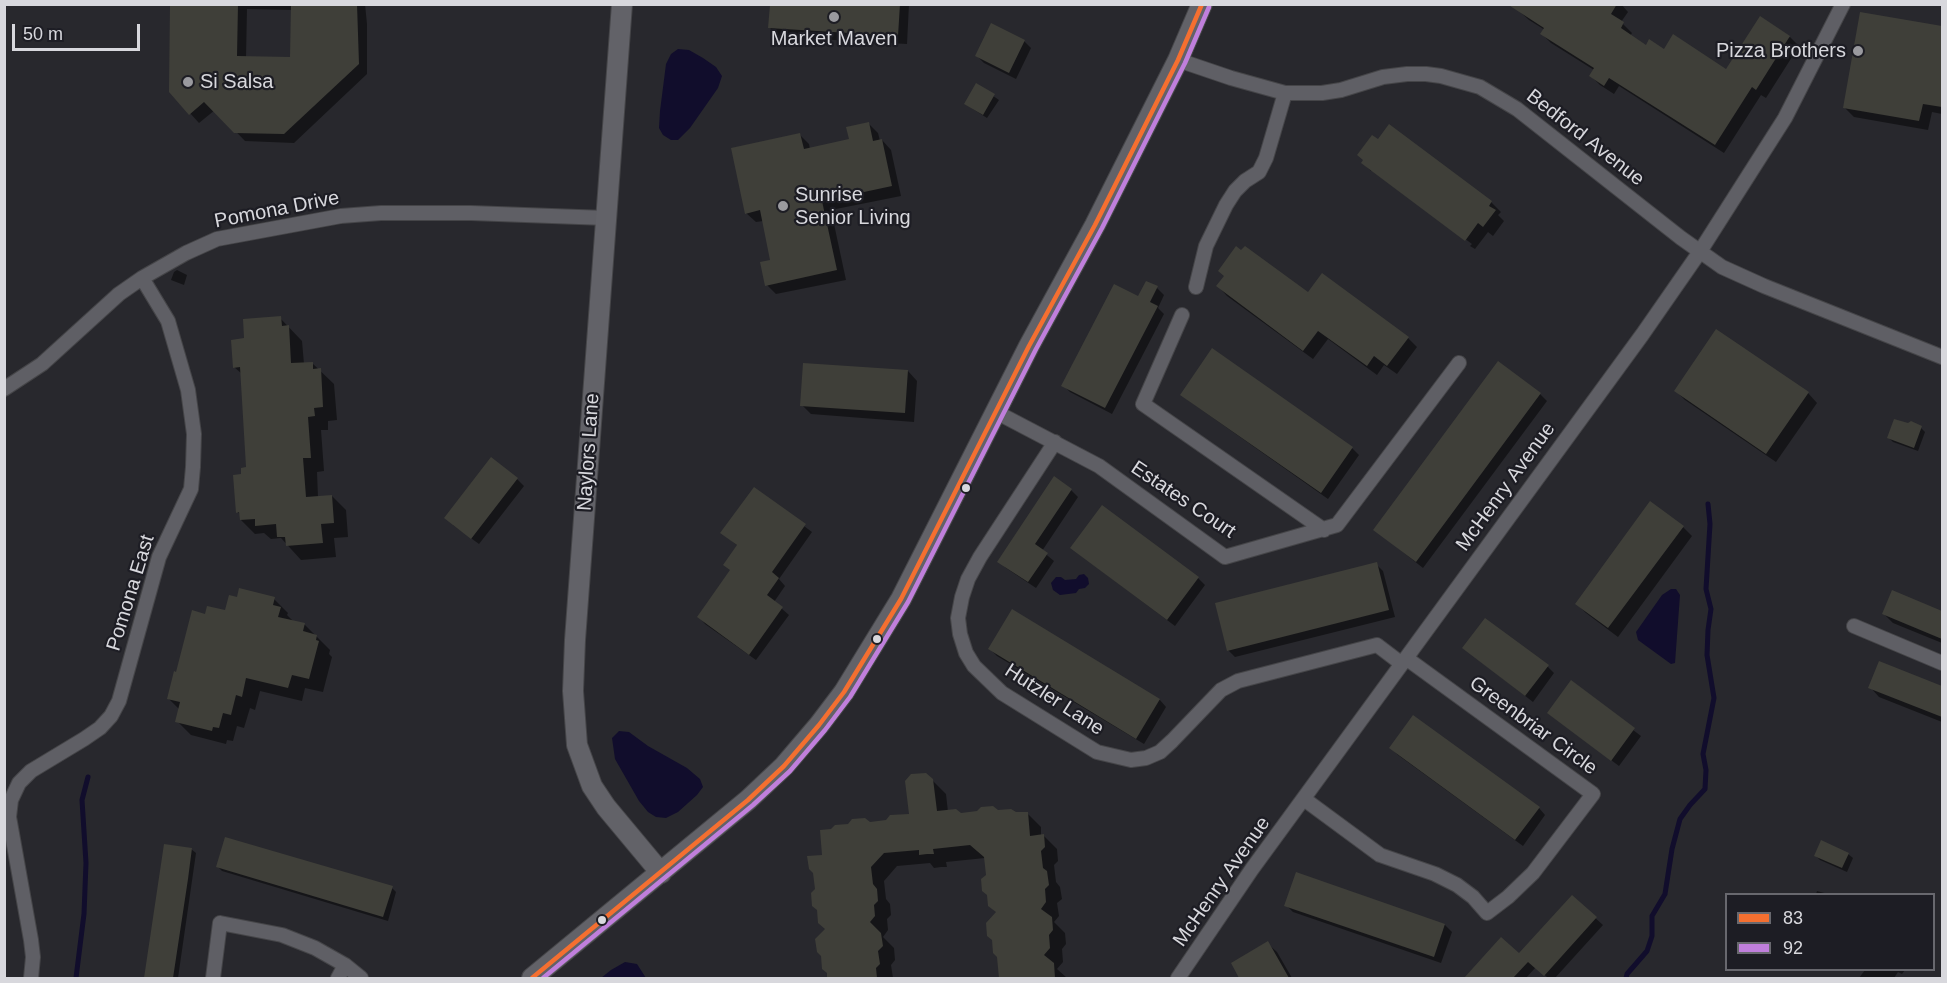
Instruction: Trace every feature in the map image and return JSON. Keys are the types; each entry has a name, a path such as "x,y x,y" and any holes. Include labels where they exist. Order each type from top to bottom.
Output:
{"main road":[{"name":"Naylors Lane","path":"622,4 575,640 574,724 577,745 592,786 606,807 661,873"},
{"path":"532,978 748,800 784,766 844,692 901,599 1029,346 1095,225 1178,60 1202,4"}],"street":[{"name":"McHenry Avenue","path":"1178,978 1252,869 1642,335 1699,253 1785,118 1843,4"},
{"name":"Bedford Avenue","path":"1178,60 1285,93 1322,93 1341,90 1383,77 1407,74 1434,75 1480,87 1517,109 1699,253 1722,267 1942,357"},
{"path":"1196,287 1206,246 1226,205 1240,186 1259,172 1271,147 1285,93"},
{"name":"Pomona Drive","path":"4,389 42,364 101,308 142,278 186,253 217,239 341,216 414,212 606,218"},
{"name":"Pomona East","path":"31,978 33,957 9,817 11,800 19,783 31,771 100,728 111,716 119,701 159,557 191,489 194,434 188,390 168,321 142,278"},
{"path":"1182,315 1143,404 1324,530"},
{"name":"Estates Court","path":"996,412 1099,466 1225,556 1336,525 1459,363"},
{"name":"Hutzler Lane","path":"1055,442 968,579 958,618 960,634 966,653 988,682 1096,752 1131,760 1146,758 1160,752 1221,690 1238,681 1377,645 1404,661"},
{"path":"1854,626 1942,663"},
{"name":"Greenbriar Circle","path":"1304,799 1380,855 1435,874 1457,885 1473,897 1487,913 1533,873 1593,794 1404,661"},
{"path":"213,978 220,923 282,935 315,948 345,965 361,978"},
{"path":"338,978 345,965"}],"shaded area":[{"path":"678,49 689,50 703,58 716,67 722,76 718,88 690,128 678,140 671,140 663,135 659,128 660,111 666,64 671,54"},
{"path":"1084,574 1089,584 1076,593 1060,595 1053,590 1051,583 1056,577 1065,580 1076,579 1079,575"},
{"path":"1671,589 1676,589 1680,595 1675,663 1671,664 1638,640 1636,632 1662,595"},
{"path":"619,731 629,732 648,746 687,768 700,779 703,787 678,812 666,818 656,817 648,812 639,801 615,759 612,738"},
{"path":"625,962 637,964 646,978 601,978 611,970"}],"building":[{"path":"170,4 238,4 237,56 290,57 291,4 357,4 359,64 284,134 234,133 204,102 189,115 169,92"},
{"name":"Market Maven","path":"784,4 900,4 898,36 768,28 770,5 784,6"},
{"path":"1507,4 1617,4 1611,14 1624,22 1621,28 1646,45 1649,39 1664,49 1673,34 1726,69 1760,16 1790,36 1756,90 1752,87 1715,145 1609,78 1604,86 1589,76 1594,68 1540,34 1544,28"},
{"path":"1860,12 1942,26 1942,107 1923,104 1919,121 1843,108"},
{"path":"991,23 1025,40 1009,73 975,56"},
{"path":"976,83 995,94 983,115 964,104"},
{"name":"Sunrise Senior Living","path":"869,122 873,141 882,139 892,186 822,201 837,270 765,286 760,262 770,260 760,210 745,214 731,148 800,133 804,149 849,139 846,127"},
{"path":"1389,124 1492,201 1489,206 1496,210 1483,227 1478,223 1465,241 1361,163 1363,160 1357,155 1372,135 1378,139"},
{"path":"1236,246 1241,250 1245,246 1308,292 1322,273 1409,337 1387,366 1374,356 1367,366 1318,331 1303,351 1216,286 1224,276 1218,271"},
{"path":"1146,281 1158,286 1150,302 1158,306 1105,408 1061,386 1114,284 1138,296"},
{"path":"281,316 282,326 289,325 291,363 313,362 313,369 321,368 323,407 314,408 315,416 308,417 311,458 303,458 306,497 332,495 334,523 321,524 323,543 286,546 285,537 277,537 276,524 255,526 255,519 240,520 239,512 236,513 233,475 241,474 241,468 246,467 240,367 233,368 231,340 244,338 243,319"},
{"path":"1716,329 1809,392 1766,454 1674,391"},
{"path":"1212,348 1353,447 1321,493 1180,395"},
{"path":"1498,361 1541,393 1416,562 1373,530"},
{"path":"803,363 908,370 905,413 800,406"},
{"path":"1894,419 1908,423 1911,421 1922,426 1914,448 1887,438"},
{"path":"491,457 518,478 471,539 444,518"},
{"path":"1054,476 1072,489 1035,544 1048,553 1028,582 997,562"},
{"path":"754,487 806,524 772,572 779,578 767,595 783,607 749,655 697,617 730,570 723,565 737,545 720,533"},
{"path":"1650,501 1684,526 1608,628 1575,604"},
{"path":"1102,505 1199,577 1167,620 1070,548"},
{"path":"1377,562 1389,610 1227,651 1215,603"},
{"path":"239,588 275,597 273,605 281,607 278,617 305,623 303,631 317,635 316,640 319,641 309,679 292,675 288,688 246,678 242,697 236,695 231,715 223,713 219,728 213,727 212,731 175,722 180,702 167,699 192,610 205,614 207,606 225,610 229,595 237,597"},
{"path":"1892,590 1942,611 1942,639 1882,614"},
{"path":"1012,609 1160,699 1136,739 988,649"},
{"path":"1485,618 1549,665 1525,696 1462,648"},
{"path":"1879,661 1942,686 1942,717 1868,688"},
{"path":"1571,680 1635,728 1611,761 1547,713"},
{"path":"1413,715 1540,807 1515,840 1389,748"},
{"path":"926,773 933,779 937,811 956,809 961,813 993,806 998,810 1011,809 1016,812 1028,812 1030,836 1044,834 1045,847 1041,851 1043,868 1047,871 1049,885 1045,889 1046,902 1041,909 1052,917 1053,930 1049,935 1050,948 1044,955 1054,963 1055,978 999,978 997,957 993,953 992,940 987,936 986,923 996,912 988,906 987,895 982,891 981,879 986,875 984,857 970,845 933,849 934,854 919,855 919,850 884,853 871,867 878,901 874,905 875,916 870,922 881,933 883,946 878,951 880,964 876,968 877,978 827,978 827,973 822,969 821,956 817,952 815,939 825,929 818,923 817,910 812,906 811,893 815,889 813,873 809,869 807,856 822,855 820,830 848,824 852,819 865,818 870,822 886,820 890,815 909,814 905,781 911,774"},
{"path":"225,837 393,886 383,917 216,867"},
{"path":"1821,840 1849,853 1842,868 1814,856"},
{"path":"164,844 192,848 188,879 173,978 144,978"},
{"path":"1296,872 1445,924 1434,957 1284,906"},
{"path":"1572,895 1597,917 1544,976 1528,962 1513,978 1464,978 1501,937 1519,953"},
{"path":"1268,941 1289,978 1239,978 1231,963"}],"waterway":[{"path":"1626,978 1647,951 1652,936 1652,916 1665,894 1672,849 1680,819 1705,789 1706,770 1703,754 1714,698 1707,655 1711,609 1706,589 1710,524 1708,504"},
{"path":"76,978 84,914 86,863 82,800 88,777"}],"transit line":[{"name":"83","path":"532,978 748,800 784,766 844,692 901,599 1029,346 1095,225 1178,60 1202,4"},
{"name":"92","path":"543,978 753,805 790,771 850,697 908,602 1036,349 1102,228 1185,63 1209,7"}],"place":[{"name":"Market Maven","path":"834,17"},
{"name":"Pizza Brothers","path":"1858,51"},
{"name":"Si Salsa","path":"188,82"},
{"name":"Sunrise Senior Living","path":"783,206"}]}
